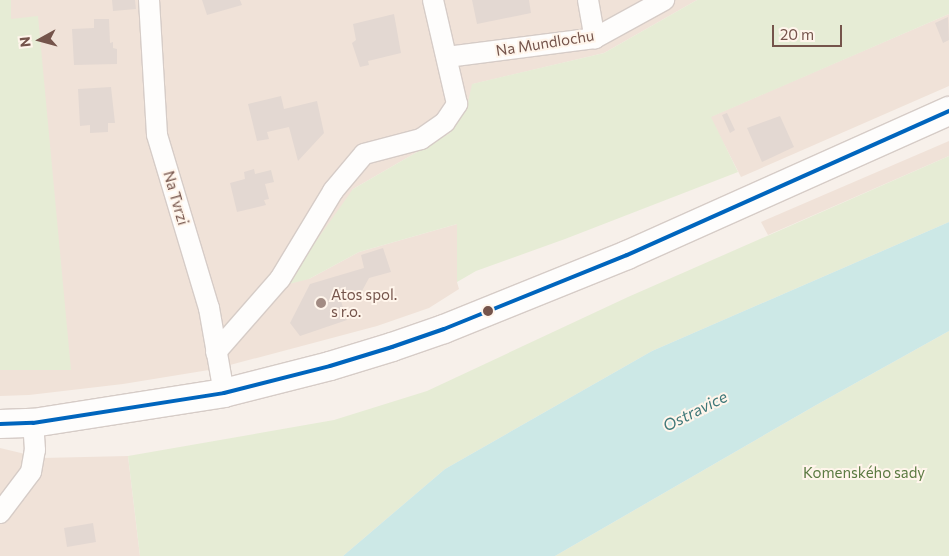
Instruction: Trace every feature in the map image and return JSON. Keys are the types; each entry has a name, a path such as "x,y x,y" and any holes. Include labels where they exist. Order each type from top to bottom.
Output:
{"main road":[{"path":"0,424 33,423 224,393 330,366 444,329 671,236 949,111"}],"street":[{"name":"Na Tvrzi","path":"149,0 157,135 209,308 224,393"},
{"path":"216,352 280,279 333,191 364,154 422,140 445,122 457,104 433,0"},
{"path":"588,0 595,38"},
{"name":"Na Mundlochu","path":"447,57 595,38 664,0"},
{"path":"0,513 31,472 35,450 33,423"}],"shaded area":[{"path":"0,0 697,0 604,53 473,84 467,107 450,133 353,189 309,279 359,252 457,224 457,282 459,289 429,308 377,326 215,369 123,384 29,395 0,396"},
{"path":"949,14 949,86 741,177 710,117"},
{"path":"949,141 949,156 768,235 761,222"},
{"path":"0,448 42,458 128,456 140,556 0,556"}],"green space":[{"path":"0,0 11,0 11,19 38,16 71,370 0,370"},
{"path":"697,0 949,0 949,14 711,117 738,172 565,239 476,271 457,282 457,224 359,252 309,279 285,285 353,189 450,133 467,107 472,84 604,53"},
{"path":"949,156 949,222 652,351 445,469 343,556 140,556 128,456 334,420 427,391 628,297"},
{"name":"Komenského sady","path":"949,331 949,556 555,556 818,404"}],"water":[{"name":"Ostravice","path":"949,222 949,331 818,404 555,556 343,556 445,469 652,351"}],"building":[{"path":"112,0 135,0 136,9 113,11"},
{"path":"202,0 240,0 242,5 207,15"},
{"path":"472,0 529,0 531,13 477,24"},
{"path":"394,14 401,53 368,61 369,65 360,67 352,43 356,40 353,24"},
{"path":"948,17 949,40 943,43 935,23"},
{"path":"94,19 109,19 110,43 113,42 113,48 117,49 117,64 74,65 72,29 94,28"},
{"path":"111,87 115,123 108,123 108,132 90,133 90,125 80,126 78,89"},
{"path":"281,96 284,109 317,101 324,133 298,161 289,127 267,132 269,139 257,141 248,104"},
{"path":"727,113 735,130 730,133 722,115"},
{"path":"780,116 794,147 762,162 747,128"},
{"path":"254,169 255,174 271,170 274,182 265,184 269,199 264,200 266,205 237,212 230,183 245,179 244,172"},
{"name":"Atos spol. s r.o.","path":"383,248 391,272 369,278 362,291 340,298 347,320 300,336 290,323 310,284 364,268 361,255"},
{"path":"93,523 96,542 67,547 64,528"}],"transit line":[{"path":"0,424 33,423 224,393 330,366 392,347 444,329 627,255 949,111"}],"place":[{"name":"Atos spol. s r.o.","path":"321,303"}]}
